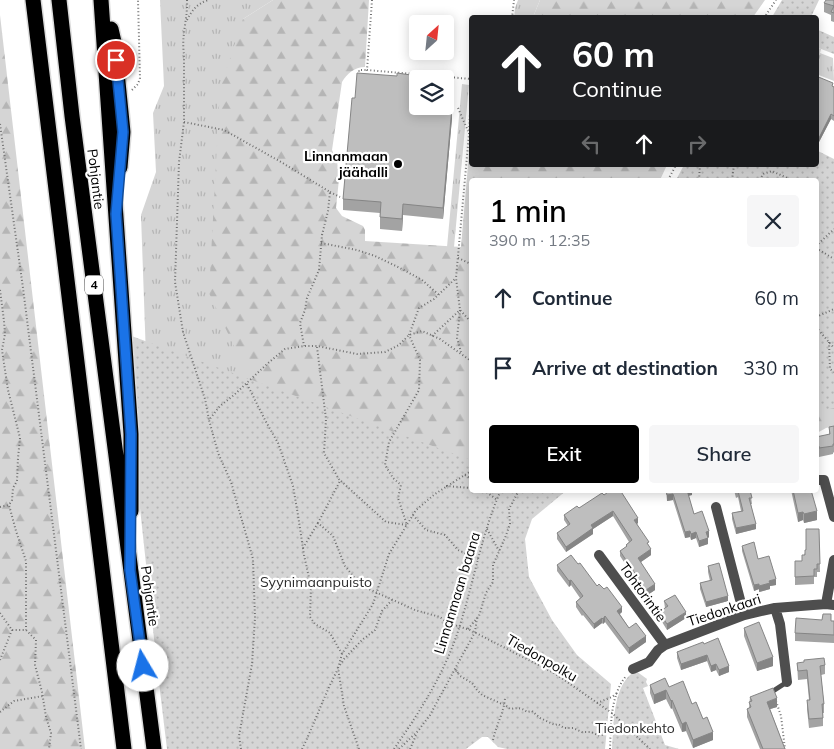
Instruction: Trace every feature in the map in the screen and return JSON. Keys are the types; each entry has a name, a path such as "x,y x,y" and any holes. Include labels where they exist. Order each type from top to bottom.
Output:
{"highway":[{"name":"4","path":"32,0 124,749"},
{"name":"Pohjantie","path":"59,0 72,116 154,749"},
{"path":"102,0 114,42 123,132 116,214 131,434 130,570"}],"street":[{"path":"819,480 824,480 834,517"},
{"path":"716,507 744,615"},
{"name":"Tohtorintie","path":"599,554 664,645"},
{"path":"830,605 834,560"},
{"name":"Tiedonkaari","path":"633,669 648,662 664,645 744,615 775,608 830,605"},
{"path":"775,608 780,624 787,682"}],"lane":[{"path":"766,694 773,692 787,682"}],"path":[{"path":"126,92 135,87 140,78 138,0"},
{"path":"186,0 186,22 182,45 184,54 184,122 179,162 175,282 183,332 205,399 218,453 231,482 253,559 255,618 252,664 240,736 241,749"},
{"path":"186,22 192,10 208,0"},
{"path":"367,70 372,0"},
{"path":"512,15 514,0"},
{"path":"766,15 776,0"},
{"path":"358,77 359,70 409,73"},
{"path":"404,79 405,73"},
{"path":"454,77 469,79"},
{"path":"458,108 469,131"},
{"path":"184,122 224,130 340,197"},
{"path":"0,124 23,288 81,749"},
{"path":"462,354 457,338 460,310 456,278 469,143"},
{"path":"761,178 763,174 772,171 787,178"},
{"path":"304,346 300,323 307,298 319,270 322,235 328,211 330,192"},
{"path":"819,244 834,229"},
{"path":"321,244 357,250 375,256 422,280 439,295"},
{"path":"819,249 834,259"},
{"path":"458,258 469,263"},
{"path":"209,420 220,406 285,349 317,346 356,354 385,352 399,345 409,335 419,308 434,300 456,278"},
{"path":"0,286 5,328 2,348 8,390 20,438 17,481 13,488 12,500 9,505 26,561 26,630 36,640 35,665 51,733 48,749"},
{"path":"819,316 834,308"},
{"path":"460,310 469,320"},
{"path":"432,336 460,310"},
{"path":"819,330 834,348"},
{"path":"409,335 422,332 440,339 469,359"},
{"path":"407,525 398,498 401,485 393,478 385,464 389,442 420,390 420,360 409,335"},
{"path":"829,342 830,369 834,372"},
{"path":"0,344 2,348"},
{"path":"317,346 326,419 324,453 340,481 386,522 407,525"},
{"path":"246,383 278,443 293,486 311,587 310,617 315,624 330,633 342,654"},
{"path":"359,749 344,706 338,668 342,654 373,604 389,554 416,510 446,486 469,472"},
{"path":"465,474 469,477"},
{"path":"303,548 340,481"},
{"path":"446,486 469,488"},
{"path":"488,493 497,500"},
{"name":"Linnanmaan baana","path":"394,749 414,721 446,662 460,626 487,530 500,493"},
{"path":"468,629 479,616 486,593 493,582 493,565 510,524 509,509 517,493"},
{"path":"0,507 9,505"},
{"path":"413,515 426,530 445,535 458,550 479,559"},
{"name":"Tiedonpolku","path":"319,521 318,523 333,536 345,566 360,585 414,610 440,617 448,623 475,632 554,673 612,713 650,749"},
{"path":"487,530 499,551"},
{"path":"302,749 338,668 352,649 375,630 382,610 392,600"},
{"path":"0,614 12,630"},
{"path":"410,749 418,731 456,669 475,632 477,618"},
{"path":"12,630 26,630"},
{"path":"0,660 12,630"},
{"path":"456,669 458,673"},
{"path":"456,669 460,676 472,683 484,696 504,704 510,709 518,707 527,712 532,711 540,718 555,725 558,724 564,728 574,728 582,732 591,732 600,736 606,732 619,730"},
{"path":"610,749 612,713 617,692 625,676 633,669"},
{"path":"597,703 612,697 617,692"},
{"path":"773,692 780,716 785,749"},
{"path":"0,712 14,700 43,696"},
{"path":"493,740 495,729 500,722 505,698"},
{"path":"399,749 418,731"}],"green space":[{"path":"160,0 273,0 243,19 299,485 146,357 141,215 156,172 153,113 164,86"},
{"path":"273,0 369,0 365,67 357,68 346,76 342,82 332,150 337,161 339,179 336,208 342,216 363,226 365,241 461,247 469,153 469,167 666,167 661,178 469,178 469,493 484,495 299,485 209,293 220,89 243,19"},
{"path":"518,0 540,0 534,15 514,15"},
{"path":"540,0 765,0 754,15 534,15"},
{"path":"782,0 819,0 812,15 773,15"},
{"path":"0,15 85,749 0,749"},
{"path":"819,30 834,37 834,54 819,48"},
{"path":"819,48 821,49 820,53 833,58 834,81 819,75"},
{"path":"462,84 469,85 454,247 447,247"},
{"path":"819,152 834,159 834,408 819,411 819,178 677,178 683,167 819,167"},
{"name":"Syynimaanpuisto","path":"126,334 469,459 469,493 563,493 532,519 525,539 529,577 552,620 577,655 611,684 605,749 507,749 498,747 488,737 482,737 466,749 167,749 132,434"},
{"path":"834,397 834,426 819,432 819,400"},
{"name":"Tiedonkehto","path":"636,671 647,679 648,686 643,688 665,745 679,749 612,749 614,717 618,695 628,677"}],"building":[{"path":"826,0 834,0 834,6 824,3"},
{"name":"Linnanmaan jäähalli","path":"357,73 397,76 397,73 409,75 409,115 451,115 443,208 403,204 402,219 380,217 381,202 343,199 352,98 355,98"},
{"path":"819,77 833,83 834,116 831,114 819,138"},
{"path":"834,426 834,444 833,446 819,448 819,436 830,434 829,427"},
{"path":"602,493 604,495 607,493 622,493 638,518 634,520 649,542 647,543 651,549 638,558 655,584 646,590 643,586 641,588 633,577 636,575 620,551 632,540 613,511 591,525 593,528 566,547 557,533 570,524 564,515"},
{"path":"667,493 688,493 694,514 702,511 709,531 706,532 708,538 699,541 696,532 691,534 690,531 685,532 673,494 667,495"},
{"path":"738,493 751,493 752,498 749,498 756,524 736,528 732,513 743,511"},
{"path":"794,493 812,493 817,511 804,514 803,512 798,513"},
{"path":"806,529 819,529 820,564 817,564 817,569 814,569 814,576 795,577 795,561 802,561 802,555 805,555"},
{"path":"754,542 758,559 769,556 776,579 759,586 759,584 754,585 742,546"},
{"path":"571,555 578,564 580,563 597,586 599,584 604,589 607,587 622,607 617,611 629,628 636,623 646,636 629,648 605,616 594,624 576,602 583,596 557,565"},
{"path":"719,563 728,596 706,602 700,583 712,580 708,566"},
{"path":"675,595 686,612 667,624 659,612 668,606 664,601"},
{"path":"823,614 831,614 831,621 834,621 834,635 795,633 796,618 822,620"},
{"path":"759,622 773,657 757,663 744,628"},
{"path":"718,638 729,666 719,670 716,664 711,666 707,655 681,664 677,652"},
{"path":"824,658 825,665 820,666 824,704 822,704 823,718 809,719 807,700 810,700 807,670 798,671 797,663 804,662 804,660"},
{"path":"665,678 669,687 683,681 692,704 696,702 703,719 707,717 713,732 693,740 686,722 682,724 666,690 654,695 650,685"},
{"path":"773,688 777,698 767,702 785,749 763,749 747,709 751,707 749,702 752,701 750,697"}],"place":[{"name":"Linnanmaan jäähalli","path":"398,164"}],"route":[{"path":"116,60 123,132 116,214 131,434 130,570 143,666"}]}
